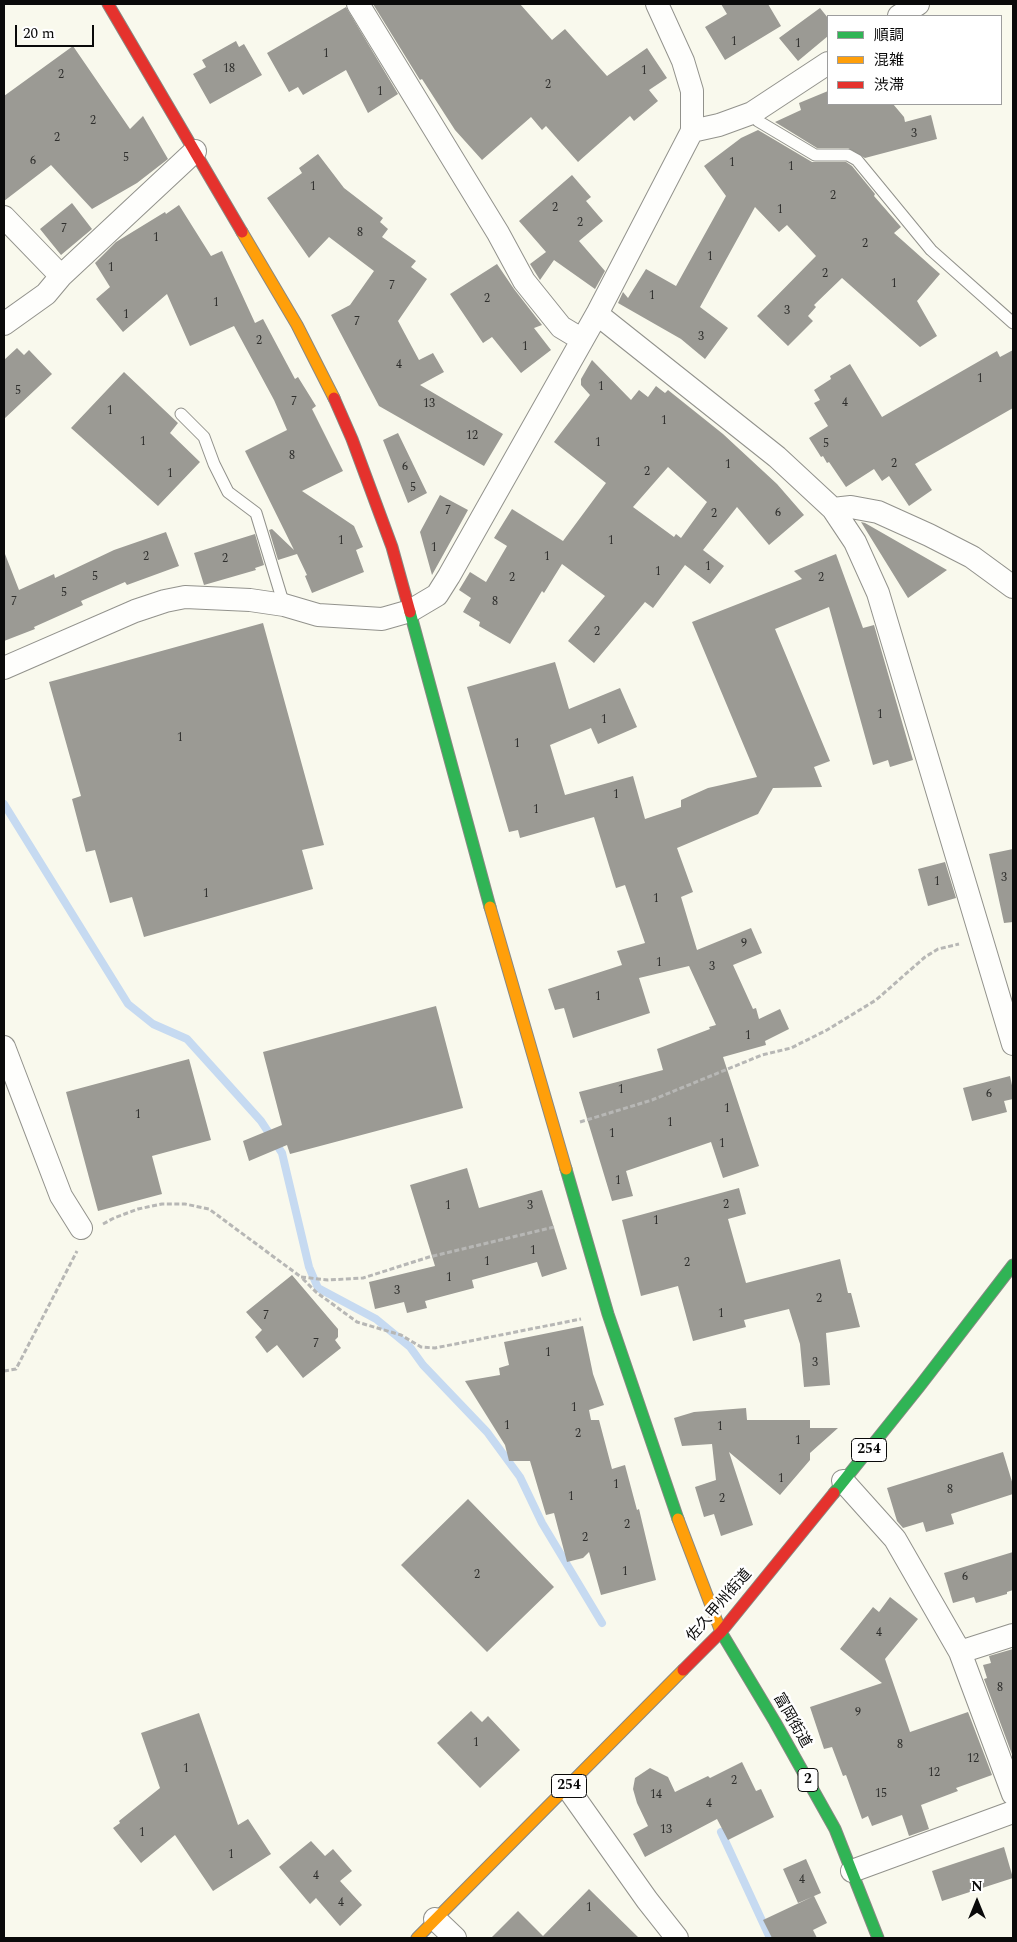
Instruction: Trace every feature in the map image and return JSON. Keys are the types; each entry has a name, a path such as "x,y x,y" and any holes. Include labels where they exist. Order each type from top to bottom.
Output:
{"main road":[{"name":"富岡街道","path":"108,4 297,325 335,400 352,439 392,547 454,778 608,1314 686,1541 721,1632 813,1789 834,1829 878,1938"},
{"name":"佐久甲州街道","path":"417,1938 721,1632 919,1387 1013,1264"}],"street":[{"path":"358,4 498,233 524,280 561,327 581,339"},
{"path":"4,668 135,611 165,601 185,598 250,600 284,605 318,616 382,619 410,611 437,595 581,339 597,314 692,131 692,92 683,61 657,4"},
{"path":"901,15 918,4"},
{"path":"692,131 719,125 752,113 827,64"},
{"path":"4,324 46,294 61,276 194,151"},
{"path":"4,217 61,276"},
{"path":"597,314 777,457 833,509 855,542 878,593 1013,1044"},
{"path":"833,509 851,507 878,512 972,557 1013,587"},
{"path":"4,1047 61,1196 86,1234"},
{"path":"844,1481 895,1539 960,1652 1013,1794"},
{"path":"960,1652 1013,1635"},
{"path":"567,1788 647,1900 677,1938"},
{"path":"852,1870 1013,1812"},
{"path":"435,1919 455,1938"}],"lane":[{"path":"752,113 758,121 815,155 848,155 857,160 931,250 1013,323"},
{"path":"181,414 204,437 214,464 228,492 256,513 284,605"}],"path":[{"path":"555,1129 652,1100 762,1055 791,1048 827,1030 876,1000 938,949 981,938"},
{"path":"4,1371 16,1369 86,1234 114,1218 138,1209 162,1204 185,1204 209,1209 301,1277 316,1292 357,1322 402,1335 421,1346 435,1348 608,1314"},
{"path":"301,1277 328,1280 363,1278 429,1257 582,1220"}],"building":[{"path":"373,4 520,4 552,40 565,29 607,76 647,48 667,78 649,90 658,101 634,121 630,116 578,162 546,126 542,130 531,117 482,160 455,130 422,79 420,80"},
{"path":"721,4 768,4 781,26 725,60 705,27 727,14"},
{"path":"346,7 398,94 368,113 346,70 303,95 298,87 289,92 267,53"},
{"path":"820,8 827,17 827,37 798,61 779,38"},
{"path":"236,41 239,47 244,44 262,75 210,104 193,74 206,67 202,60"},
{"path":"73,46 130,129 143,116 168,159 137,183 92,209 51,165 4,201 4,96"},
{"path":"827,91 827,105 894,105 904,117 905,122 931,115 937,139 865,158 848,148 817,148 775,122 801,110 799,103"},
{"path":"758,130 812,162 846,162 852,166 875,194 874,196 901,227 894,233 940,274 917,301 937,336 920,347 842,278 814,305 816,307 808,316 813,321 788,346 757,316 816,256 787,225 779,232 755,207 700,307 728,328 705,359 681,339 618,303 623,292 628,298 646,269 676,286 726,196 704,166 741,138"},
{"path":"318,154 344,188 383,218 380,222 388,229 382,237 416,261 411,267 427,279 398,321 419,360 433,353 444,372 420,385 503,434 484,466 379,406 331,315 350,305 374,271 329,237 309,258 267,198 302,173 299,168"},
{"path":"572,175 591,197 586,201 603,221 579,241 605,271 595,289 554,260 540,280 530,264 546,252 519,221"},
{"path":"72,203 92,229 61,255 40,229"},
{"path":"179,205 211,256 222,251 255,323 263,319 295,379 298,377 316,406 312,409 343,471 302,491 354,526 363,547 356,550 364,572 312,593 305,576 307,575 297,554 278,560 269,530 272,529 294,550 245,451 287,430 274,400 234,326 190,346 167,294 123,332 96,299 110,287 95,263 116,242"},
{"path":"497,264 542,325 534,328 551,350 521,373 492,337 483,343 450,294"},
{"path":"17,348 24,355 29,350 52,374 4,419 4,360"},
{"path":"1013,350 1013,408 915,464 932,490 909,506 889,476 882,481 874,469 846,487 829,462 827,463 823,456 821,457 809,438 828,426 814,403 820,400 814,390 831,379 830,376 850,364 882,417 997,351 1000,357"},
{"path":"592,360 631,400 639,390 648,397 656,386 665,393 668,390 723,434 777,484 804,515 769,545 737,507 703,550 724,566 710,584 685,565 653,608 645,602 594,663 568,641 605,596 562,564 544,593 542,591 510,644 479,626 480,622 463,612 471,598 459,590 470,572 486,582 507,546 494,538 512,509 563,541 606,483 554,442 590,395 581,385 581,379","holes":["668,467 707,502 681,538 676,534 674,537 633,507"]},
{"path":"124,372 178,423 170,433 200,462 158,506 71,428"},
{"path":"398,433 427,493 408,503 383,440"},
{"path":"440,495 468,510 432,575 420,532"},
{"path":"861,522 865,523 947,570 908,598"},
{"path":"166,532 179,566 127,585 125,582 81,601 83,605 34,627 35,629 4,641 4,554 19,590 54,574 55,578 114,550"},
{"path":"255,534 264,565 255,568 256,570 204,585 194,553"},
{"path":"836,554 863,628 874,625 913,760 890,767 888,760 873,765 829,607 775,629 830,761 814,767 822,787 773,788 758,814 677,848 693,892 681,897 697,950 751,928 762,953 733,965 753,1009 756,1008 759,1019 780,1009 789,1029 765,1041 766,1045 723,1057 759,1166 723,1178 711,1142 626,1171 633,1196 612,1201 579,1092 663,1070 657,1049 716,1025 689,966 639,978 650,1013 573,1038 564,1008 555,1010 548,989 622,965 617,951 645,943 625,885 616,888 594,817 520,838 518,830 509,832 467,687 555,662 569,709 620,688 637,727 598,744 591,728 550,745 565,795 633,776 645,819 681,807 681,800 708,788 757,777 692,622 802,579 794,571"},
{"path":"263,623 324,845 302,850 313,889 144,937 132,897 110,903 95,850 86,852 72,799 81,796 49,682"},
{"path":"1013,849 1013,922 1004,923 989,854"},
{"path":"945,862 956,898 928,906 918,869"},
{"path":"436,1006 463,1108 290,1154 287,1145 249,1161 243,1141 282,1125 263,1052"},
{"path":"189,1059 211,1140 152,1156 162,1194 98,1211 66,1092"},
{"path":"1010,1076 1013,1099 1004,1101 1007,1112 972,1121 963,1088"},
{"path":"467,1168 479,1208 542,1190 567,1269 542,1277 537,1262 472,1280 474,1288 425,1301 427,1308 407,1313 404,1302 375,1309 369,1282 435,1266 410,1185"},
{"path":"739,1188 746,1214 728,1219 746,1283 840,1259 848,1293 851,1293 860,1327 826,1333 830,1385 804,1387 800,1344 789,1309 744,1320 746,1327 693,1341 678,1286 641,1296 622,1220"},
{"path":"292,1275 338,1329 338,1337 335,1340 341,1348 303,1378 277,1345 267,1353 255,1337 262,1330 246,1312"},
{"path":"583,1326 593,1374 604,1405 589,1410 591,1420 599,1420 612,1469 625,1465 637,1510 639,1509 656,1580 601,1595 589,1552 583,1558 567,1562 554,1513 546,1515 530,1461 509,1461 505,1445 465,1381 500,1375 499,1368 509,1365 504,1342"},
{"path":"746,1408 747,1420 810,1420 810,1428 838,1428 810,1453 810,1460 780,1495 729,1452 753,1525 721,1536 714,1514 704,1517 695,1487 716,1480 712,1444 682,1446 674,1418 694,1412"},
{"path":"1003,1452 1013,1485 1013,1494 951,1514 954,1524 926,1532 923,1522 903,1528 897,1521 887,1488"},
{"path":"468,1499 554,1587 487,1652 401,1565"},
{"path":"1013,1552 1013,1590 1007,1592 1007,1594 976,1603 974,1597 953,1603 944,1573"},
{"path":"890,1597 918,1619 885,1659 910,1732 968,1712 992,1775 956,1788 958,1791 921,1805 929,1829 909,1836 902,1815 872,1826 868,1816 862,1819 846,1775 843,1776 832,1747 824,1749 810,1707 882,1683 840,1649 873,1607 879,1612"},
{"path":"1013,1649 1013,1757 984,1679 987,1678 983,1665 991,1663 989,1656"},
{"path":"471,1711 482,1722 488,1716 520,1750 480,1788 437,1743"},
{"path":"199,1713 238,1825 248,1819 271,1854 213,1891 175,1835 141,1863 113,1828 160,1788 141,1733"},
{"path":"742,1762 756,1791 761,1789 774,1817 728,1840 717,1819 645,1857 633,1834 648,1826 637,1803 633,1789 635,1778 650,1768 668,1777 675,1792 708,1776 710,1778"},
{"path":"311,1841 325,1856 333,1849 352,1871 340,1881 362,1905 340,1926 316,1898 310,1904 279,1867"},
{"path":"1004,1847 1013,1878 942,1901 932,1871"},
{"path":"806,1859 821,1893 798,1903 783,1869"},
{"path":"589,1889 639,1938 491,1938 518,1911 543,1936"},
{"path":"814,1896 827,1923 813,1930 817,1938 772,1938 763,1920"}],"waterway":[{"path":"4,804 128,1004 153,1024 187,1039 261,1121 282,1153 309,1267 318,1288 376,1319 410,1347 423,1365 487,1432 520,1477 542,1523 602,1623"},
{"path":"721,1832 770,1938"}],"traffic: fast":[{"path":"410,612 490,907"},
{"path":"566,1169 608,1314 678,1519"},
{"path":"834,1493 1013,1265"},
{"path":"721,1632 775,1722 835,1829 878,1938"}],"traffic: slow":[{"path":"242,232 297,325 334,398"},
{"path":"490,907 566,1169"},
{"path":"678,1519 721,1632"},
{"path":"417,1938 683,1670"}],"traffic: jam":[{"path":"108,4 242,232"},
{"path":"334,398 352,439 392,547 410,612"},
{"path":"683,1670 721,1632 834,1493"}]}
